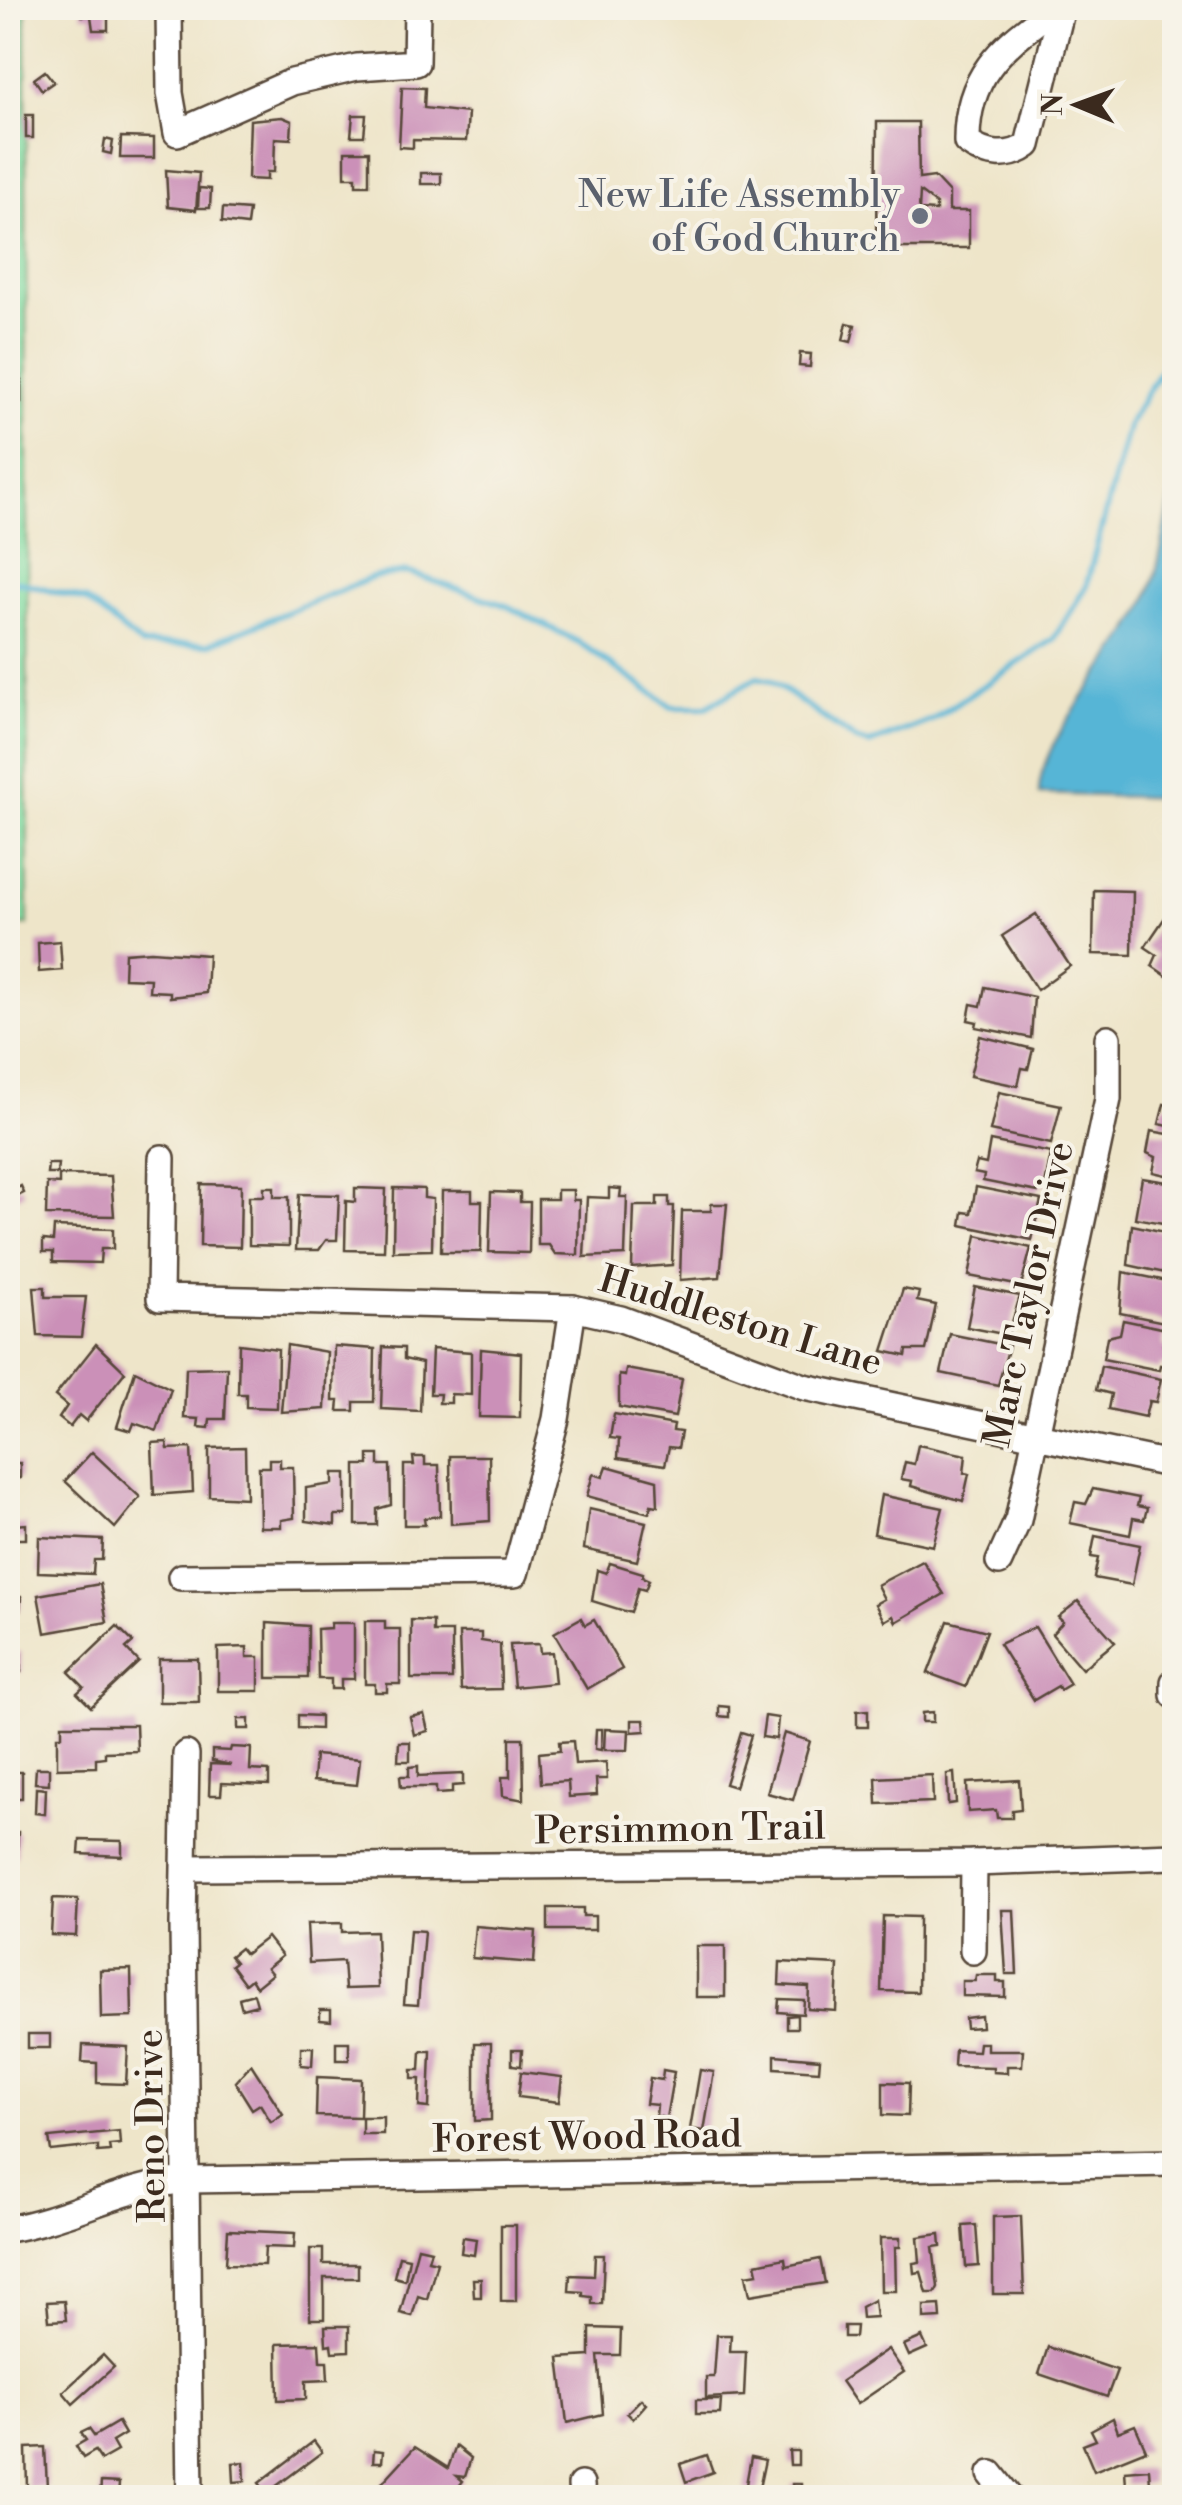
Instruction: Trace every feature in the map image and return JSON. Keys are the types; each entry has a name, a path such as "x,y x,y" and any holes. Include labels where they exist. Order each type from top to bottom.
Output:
{"street":[{"path":"169,8 170,93 177,134 292,82 356,67 416,63 418,8"},
{"path":"1054,8 991,59 975,92 967,134 967,142 979,151 1019,152 1028,145 1062,8"},
{"name":"Marc Taylor Drive","path":"1000,1562 1018,1520 1038,1436 1108,1100 1108,1038"},
{"name":"Huddleston Lane","path":"162,1158 160,1298 573,1308 622,1319 804,1387 1174,1465"},
{"path":"181,1577 515,1574 556,1419 573,1308"},
{"path":"1174,1682 1174,1694"},
{"name":"Reno Drive","path":"186,1754 190,2498"},
{"name":"Persimmon Trail","path":"186,1868 974,1863 1174,1856"},
{"path":"973,1951 974,1863"},
{"name":"Forest Wood Road","path":"8,2229 35,2224 150,2185 188,2180 1174,2163"},
{"path":"990,2474 1010,2498"}],"green space":[{"path":"8,8 26,8 28,925 8,925"}],"water":[{"path":"1174,481 1174,798 1039,794 1051,749 1143,608 1158,563"}],"building":[{"path":"81,8 108,8 108,30 93,30 91,16 82,16"},
{"path":"45,71 54,82 42,90 34,79"},
{"path":"402,87 425,88 424,108 468,113 466,141 413,140 413,148 399,147"},
{"path":"26,115 33,115 33,138 26,138"},
{"path":"353,115 366,115 364,136 351,136"},
{"path":"282,117 292,121 291,139 275,138 274,172 267,172 267,180 248,179 250,120"},
{"path":"877,122 918,122 919,179 934,177 949,193 949,211 969,211 969,248 876,248","holes":["920,192 936,204 936,211 919,210"]},
{"path":"121,137 154,138 154,158 120,158"},
{"path":"105,139 113,141 111,154 103,152"},
{"path":"345,151 369,151 369,185 356,185 356,177 345,177"},
{"path":"166,170 199,173 196,210 168,207"},
{"path":"421,173 441,173 441,184 421,184"},
{"path":"199,188 211,189 210,208 198,208"},
{"path":"223,208 249,210 247,225 222,222"},
{"path":"847,323 855,325 851,342 843,340"},
{"path":"800,353 811,354 810,367 799,366"},
{"path":"8,376 21,376 21,402 8,402"},
{"path":"1094,890 1133,891 1132,955 1093,954"},
{"path":"1170,910 1174,913 1171,979 1152,966 1157,955 1145,947"},
{"path":"1036,914 1070,966 1037,990 1002,936"},
{"path":"60,941 62,970 39,972 38,943"},
{"path":"125,953 208,955 206,993 170,997 170,992 149,991 150,979 124,978"},
{"path":"985,987 1034,997 1031,1038 976,1027 977,1022 968,1020 971,1004 981,1006"},
{"path":"980,1036 1033,1049 1028,1069 1022,1068 1018,1086 970,1076"},
{"path":"999,1092 1061,1105 1051,1144 990,1131"},
{"path":"1164,1104 1174,1106 1174,1127 1159,1124"},
{"path":"1151,1131 1174,1135 1174,1177 1153,1172 1156,1157 1147,1153"},
{"path":"990,1141 1051,1153 1045,1185 1040,1184 1038,1192 983,1181 984,1175 974,1173 977,1162 986,1164"},
{"path":"48,1164 58,1164 57,1174 47,1174"},
{"path":"59,1175 111,1176 114,1216 46,1215 47,1183 59,1184"},
{"path":"1142,1178 1174,1183 1174,1225 1135,1218"},
{"path":"201,1184 241,1185 240,1247 200,1246"},
{"path":"21,1186 24,1193 8,1201 8,1192"},
{"path":"264,1187 274,1187 274,1197 289,1197 289,1246 249,1245 249,1196 264,1196"},
{"path":"976,1187 1041,1200 1032,1240 961,1225 963,1212 971,1213"},
{"path":"355,1188 386,1189 384,1251 345,1250 346,1201 355,1202"},
{"path":"394,1188 424,1189 424,1198 433,1199 432,1250 393,1251"},
{"path":"609,1188 621,1189 620,1197 627,1197 625,1255 584,1257 587,1197 609,1198"},
{"path":"557,1190 573,1190 573,1200 579,1200 578,1255 555,1254 549,1245 538,1245 538,1199 557,1199"},
{"path":"442,1191 472,1191 472,1201 482,1201 481,1252 441,1252"},
{"path":"491,1192 520,1193 520,1202 530,1202 529,1253 489,1252"},
{"path":"299,1194 339,1195 337,1240 326,1240 319,1250 296,1250"},
{"path":"657,1197 669,1197 669,1206 674,1206 672,1265 632,1268 634,1206 657,1206"},
{"path":"711,1204 727,1204 720,1277 680,1280 682,1211 711,1211"},
{"path":"1132,1225 1174,1234 1174,1275 1128,1265"},
{"path":"54,1227 113,1229 113,1249 101,1249 100,1263 53,1262 53,1252 43,1252 43,1240 53,1241"},
{"path":"977,1235 1031,1248 1021,1286 969,1276"},
{"path":"1123,1272 1172,1282 1174,1324 1120,1313"},
{"path":"34,1287 45,1287 45,1297 86,1297 81,1337 38,1336"},
{"path":"975,1287 1020,1296 1008,1335 967,1327"},
{"path":"903,1289 919,1292 917,1301 936,1305 926,1350 907,1350 906,1356 883,1351"},
{"path":"1123,1320 1166,1329 1163,1345 1170,1350 1167,1366 1160,1365 1159,1370 1103,1359 1107,1337 1120,1334"},
{"path":"950,1334 1009,1346 998,1385 941,1373"},
{"path":"96,1344 125,1372 86,1421 79,1415 70,1427 59,1418 67,1406 55,1396"},
{"path":"239,1344 278,1349 277,1408 246,1407 246,1394 238,1394"},
{"path":"287,1345 327,1352 325,1409 281,1412"},
{"path":"334,1346 375,1349 374,1402 354,1402 354,1411 338,1411 339,1401 333,1401"},
{"path":"383,1347 404,1348 404,1359 422,1363 420,1411 381,1409"},
{"path":"432,1349 471,1352 471,1395 451,1394 451,1403 439,1403 440,1394 430,1394"},
{"path":"481,1349 521,1353 520,1418 479,1417"},
{"path":"1101,1366 1161,1379 1156,1402 1149,1401 1145,1417 1108,1409 1111,1394 1096,1390"},
{"path":"227,1367 225,1419 210,1419 209,1428 198,1427 199,1419 184,1418 186,1368"},
{"path":"626,1369 682,1379 675,1417 619,1407 619,1375 625,1376"},
{"path":"135,1371 171,1389 157,1431 134,1423 131,1431 117,1427"},
{"path":"614,1414 674,1425 673,1431 681,1432 678,1448 669,1447 665,1465 618,1458 619,1439 610,1438"},
{"path":"167,1442 168,1449 191,1448 193,1492 154,1495 152,1443"},
{"path":"918,1445 966,1455 964,1473 969,1474 963,1501 911,1486 912,1481 901,1479 905,1462 914,1464"},
{"path":"245,1447 246,1498 209,1496 209,1448"},
{"path":"92,1452 140,1497 115,1528 65,1481"},
{"path":"369,1455 379,1455 379,1465 390,1465 391,1505 377,1509 377,1525 356,1525 356,1465 369,1465"},
{"path":"450,1456 489,1456 490,1521 451,1524"},
{"path":"413,1457 425,1457 425,1465 439,1465 440,1516 424,1518 425,1525 404,1525 404,1465 414,1465"},
{"path":"269,1459 280,1459 280,1467 293,1467 294,1518 281,1520 281,1527 260,1527 259,1467 269,1467"},
{"path":"10,1463 20,1463 20,1478 10,1479"},
{"path":"607,1466 657,1480 658,1506 651,1505 649,1513 587,1496 593,1474 603,1477"},
{"path":"333,1473 346,1473 346,1515 335,1515 335,1525 306,1521 306,1488 333,1484"},
{"path":"1093,1489 1139,1498 1137,1506 1147,1508 1144,1520 1133,1518 1130,1535 1070,1523 1075,1502 1086,1504"},
{"path":"881,1495 943,1508 933,1546 874,1534"},
{"path":"589,1509 646,1522 637,1561 584,1549"},
{"path":"26,1524 26,1539 16,1539 15,1525"},
{"path":"1095,1536 1140,1545 1132,1585 1094,1578 1098,1558 1091,1557"},
{"path":"39,1537 103,1540 102,1560 94,1560 93,1574 38,1572"},
{"path":"923,1561 944,1594 896,1622 893,1616 884,1621 875,1604 884,1599 877,1585"},
{"path":"610,1563 643,1573 642,1577 649,1580 645,1590 638,1588 631,1613 592,1601 597,1570 606,1573"},
{"path":"100,1584 107,1622 45,1633 38,1595"},
{"path":"12,1597 21,1597 20,1611 11,1610"},
{"path":"1078,1601 1115,1642 1082,1669 1052,1634 1063,1622 1058,1617"},
{"path":"581,1618 585,1625 594,1620 622,1669 587,1689 554,1633"},
{"path":"411,1620 433,1621 433,1632 452,1632 452,1679 411,1679"},
{"path":"365,1621 385,1621 385,1629 400,1629 400,1684 387,1684 387,1692 375,1692 375,1684 365,1684"},
{"path":"948,1621 987,1631 966,1687 928,1673"},
{"path":"267,1623 308,1626 308,1678 267,1678"},
{"path":"331,1623 354,1623 354,1679 341,1679 341,1689 331,1689 331,1679 318,1679 317,1629 331,1628"},
{"path":"117,1626 133,1642 126,1648 139,1662 91,1707 77,1693 84,1687 69,1672"},
{"path":"1035,1627 1070,1684 1060,1690 1058,1686 1034,1700 999,1644"},
{"path":"459,1633 481,1633 481,1641 500,1644 501,1689 461,1690"},
{"path":"539,1644 540,1653 552,1652 555,1683 514,1687 510,1645"},
{"path":"247,1647 247,1657 259,1657 259,1691 218,1691 218,1648"},
{"path":"8,1652 21,1652 21,1672 8,1672"},
{"path":"159,1659 198,1659 199,1702 159,1702"},
{"path":"719,1706 729,1707 729,1717 719,1716"},
{"path":"868,1710 868,1727 857,1727 857,1711"},
{"path":"933,1712 933,1722 922,1722 922,1713"},
{"path":"424,1714 428,1731 414,1735 410,1717"},
{"path":"298,1715 320,1716 320,1729 298,1728"},
{"path":"765,1716 778,1718 776,1739 762,1737"},
{"path":"238,1719 249,1719 249,1729 238,1729"},
{"path":"632,1720 644,1720 645,1731 632,1732"},
{"path":"62,1725 136,1725 137,1751 105,1752 105,1757 96,1758 96,1767 57,1768 57,1736 62,1736"},
{"path":"596,1729 602,1729 601,1750 595,1749"},
{"path":"605,1729 629,1730 628,1750 604,1750"},
{"path":"741,1732 751,1735 735,1787 725,1784"},
{"path":"784,1733 810,1741 793,1800 767,1793"},
{"path":"510,1738 523,1738 524,1800 503,1796 502,1777 510,1777"},
{"path":"573,1741 575,1764 606,1762 607,1779 596,1779 597,1795 569,1797 568,1781 541,1783 539,1753 560,1751 559,1742"},
{"path":"399,1742 410,1742 410,1761 398,1761"},
{"path":"231,1747 251,1748 250,1770 269,1771 269,1785 222,1783 221,1795 209,1795 210,1764 231,1765 212,1761 212,1750 230,1751"},
{"path":"315,1755 360,1759 357,1785 313,1781"},
{"path":"418,1766 418,1776 463,1774 463,1785 452,1786 452,1793 436,1794 436,1787 401,1787 400,1776 409,1776 409,1767"},
{"path":"36,1768 49,1768 49,1784 35,1783"},
{"path":"8,1772 22,1772 22,1798 8,1798"},
{"path":"954,1773 956,1803 948,1804 947,1774"},
{"path":"932,1775 933,1802 877,1804 876,1778"},
{"path":"1019,1780 1021,1809 1012,1810 1012,1818 997,1818 996,1810 968,1812 967,1783"},
{"path":"36,1788 46,1789 45,1814 35,1813"},
{"path":"8,1832 18,1832 17,1857 8,1856"},
{"path":"80,1840 122,1841 122,1856 79,1854"},
{"path":"53,1898 78,1899 76,1936 51,1935"},
{"path":"548,1908 583,1908 583,1916 595,1916 595,1930 548,1930"},
{"path":"1002,1910 1014,1910 1017,1974 1006,1974"},
{"path":"883,1916 919,1917 918,1992 881,1991"},
{"path":"342,1923 342,1932 376,1931 378,1988 345,1989 343,1961 309,1963 307,1924"},
{"path":"475,1926 536,1931 534,1963 472,1958"},
{"path":"410,1930 424,1931 418,2005 404,2004"},
{"path":"267,1937 282,1956 267,1968 272,1974 256,1987 251,1979 245,1984 231,1965 235,1962 230,1956 240,1948 245,1954"},
{"path":"696,1946 725,1946 725,1997 696,1997"},
{"path":"780,1962 838,1965 836,2011 808,2009 809,1987 779,1985"},
{"path":"131,1969 132,2017 101,2018 100,1970"},
{"path":"976,1975 997,1975 997,1982 1005,1982 1005,1997 962,1996 962,1981 975,1981"},
{"path":"254,1994 257,2005 242,2009 239,1998"},
{"path":"779,1999 804,2000 803,2014 778,2012"},
{"path":"320,2010 331,2010 331,2021 320,2020"},
{"path":"797,2015 797,2028 787,2028 787,2016"},
{"path":"981,2016 982,2027 966,2028 965,2018"},
{"path":"28,2034 50,2034 50,2048 28,2048"},
{"path":"336,2042 349,2042 349,2060 336,2060"},
{"path":"475,2043 491,2043 491,2120 475,2121"},
{"path":"979,2043 987,2043 987,2050 1023,2050 1022,2066 1007,2066 1007,2073 993,2072 993,2067 954,2066 955,2050 978,2051"},
{"path":"83,2045 128,2047 126,2084 97,2083 97,2063 82,2062"},
{"path":"301,2047 313,2047 312,2066 301,2065"},
{"path":"512,2050 522,2050 521,2066 512,2065"},
{"path":"421,2051 431,2051 429,2108 419,2107 420,2079 412,2079 412,2070 420,2070"},
{"path":"775,2055 820,2059 819,2071 775,2068"},
{"path":"251,2064 283,2114 271,2122 260,2104 252,2109 235,2082"},
{"path":"663,2070 674,2072 666,2118 656,2116 657,2105 646,2104 650,2078 662,2080"},
{"path":"700,2070 714,2072 704,2131 690,2129"},
{"path":"521,2072 562,2077 559,2102 518,2097"},
{"path":"317,2077 361,2079 360,2117 316,2116"},
{"path":"883,2082 909,2083 908,2116 883,2115"},
{"path":"362,2117 383,2117 383,2134 362,2134"},
{"path":"119,2131 120,2144 109,2145 110,2151 98,2152 98,2146 51,2151 49,2138"},
{"path":"1021,2216 1024,2294 993,2294 993,2217"},
{"path":"501,2225 516,2225 516,2301 501,2301"},
{"path":"976,2225 979,2266 966,2267 963,2226"},
{"path":"228,2230 295,2233 294,2248 265,2247 264,2265 226,2264"},
{"path":"940,2234 941,2246 933,2247 938,2287 935,2293 927,2293 921,2272 914,2273 913,2263 920,2262 918,2237"},
{"path":"463,2237 476,2239 474,2255 461,2253"},
{"path":"880,2238 900,2238 900,2247 895,2247 896,2291 881,2291"},
{"path":"418,2247 431,2250 428,2260 437,2262 427,2299 418,2296 412,2316 400,2313"},
{"path":"310,2249 323,2249 323,2264 358,2264 358,2278 324,2278 324,2319 310,2319"},
{"path":"595,2255 604,2255 602,2304 592,2304 592,2297 583,2296 583,2292 569,2291 570,2275 594,2276"},
{"path":"399,2256 409,2258 405,2280 394,2277"},
{"path":"785,2258 786,2266 820,2259 825,2283 750,2295 746,2275 758,2273 756,2264"},
{"path":"473,2279 481,2279 481,2297 474,2297"},
{"path":"874,2300 876,2317 862,2318 861,2307"},
{"path":"64,2301 66,2320 49,2321 47,2302"},
{"path":"940,2305 941,2318 924,2319 924,2306"},
{"path":"325,2326 349,2326 349,2351 332,2352 331,2344 326,2345"},
{"path":"844,2326 856,2326 855,2337 844,2337"},
{"path":"590,2328 621,2329 620,2355 598,2355 603,2414 567,2423 559,2358 590,2356"},
{"path":"717,2335 731,2335 730,2352 746,2352 744,2396 706,2398 706,2377 714,2377"},
{"path":"922,2337 927,2348 909,2356 904,2345"},
{"path":"319,2343 320,2361 327,2361 328,2380 306,2381 306,2399 278,2400 277,2344"},
{"path":"1048,2347 1117,2370 1107,2397 1039,2374"},
{"path":"888,2349 904,2372 857,2404 841,2381"},
{"path":"103,2355 114,2367 73,2404 63,2392"},
{"path":"641,2399 646,2404 633,2419 627,2413"},
{"path":"696,2400 721,2400 720,2414 696,2414"},
{"path":"1113,2418 1118,2432 1135,2425 1146,2450 1094,2471 1083,2445 1096,2440 1091,2430"},
{"path":"118,2422 125,2434 112,2442 117,2451 101,2460 95,2451 83,2458 76,2446 86,2440 81,2433 89,2429 94,2436"},
{"path":"314,2441 322,2452 267,2493 259,2483"},
{"path":"456,2446 471,2458 465,2477 457,2476 463,2481 450,2498 430,2487 422,2498 400,2498 382,2483 415,2447 448,2468"},
{"path":"45,2447 47,2487 27,2488 26,2448"},
{"path":"374,2450 383,2451 382,2462 373,2462"},
{"path":"789,2451 798,2451 798,2465 790,2465"},
{"path":"707,2455 713,2472 686,2482 680,2464"},
{"path":"751,2457 765,2460 758,2493 745,2490"},
{"path":"244,2462 245,2481 234,2482 233,2463"},
{"path":"1149,2469 1150,2484 1126,2485 1125,2471"},
{"path":"101,2482 119,2483 118,2498 100,2497"},
{"path":"792,2484 801,2484 802,2498 792,2498"}],"waterway":[{"path":"8,584 16,581 86,600 142,645 209,644 374,577 407,572 507,606 578,642 672,707 706,707 757,678 771,681 856,740 869,744 932,720 1054,639 1086,587 1129,423 1174,348"}],"place":[{"name":"New Life Assembly of God Church","path":"920,216"}]}
